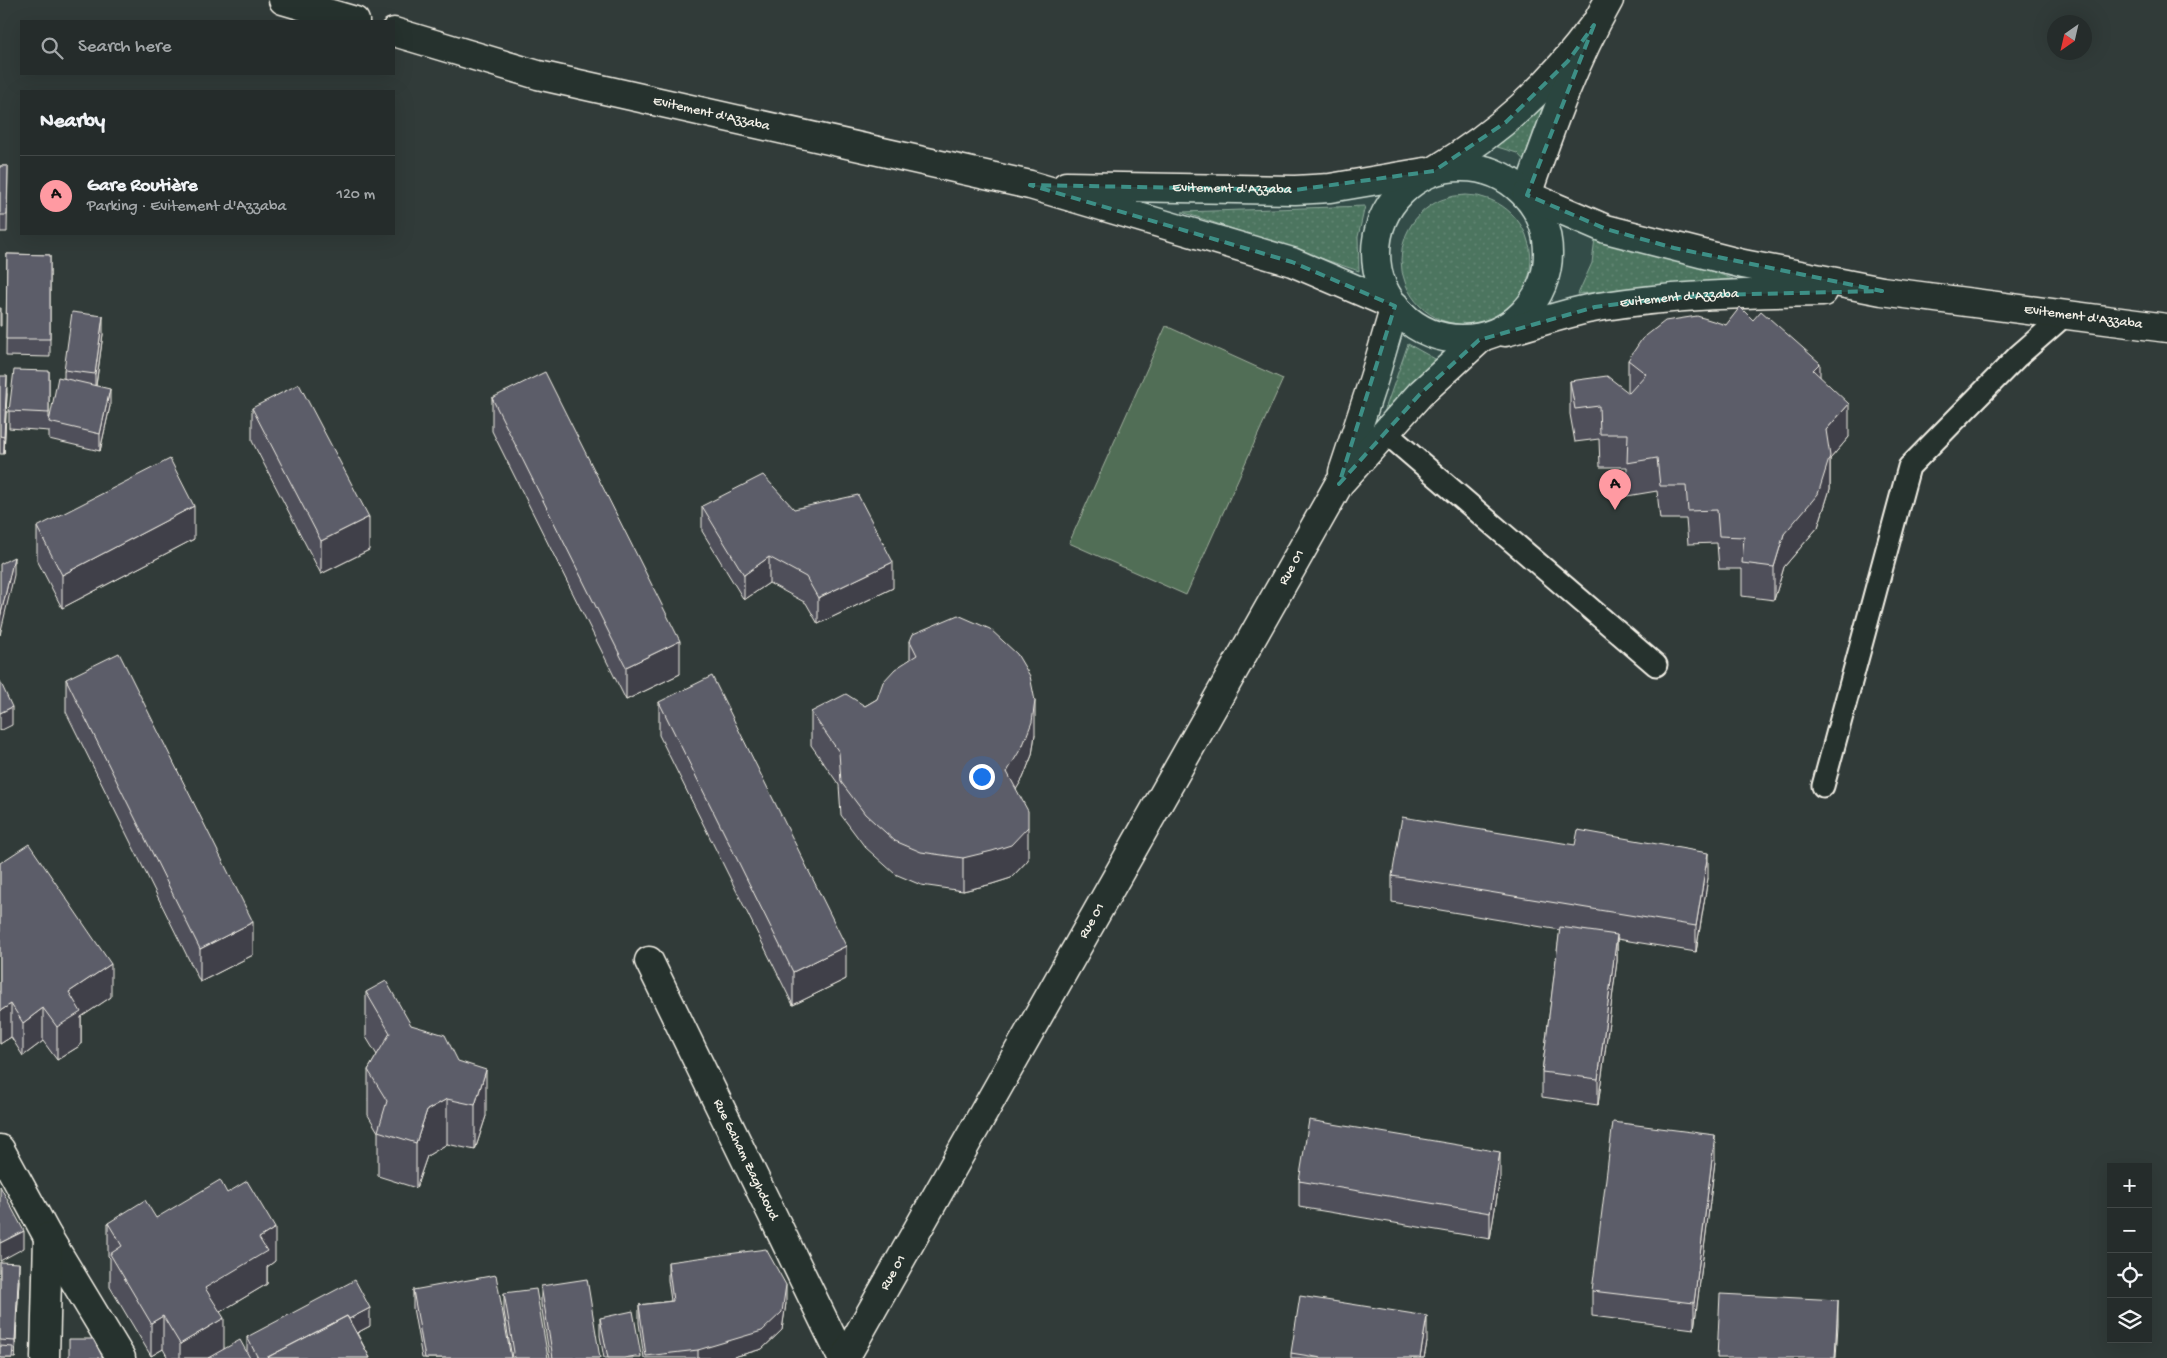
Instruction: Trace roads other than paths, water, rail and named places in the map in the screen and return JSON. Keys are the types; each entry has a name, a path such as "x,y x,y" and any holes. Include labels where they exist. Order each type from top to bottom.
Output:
{"main road":[{"path":"284,0 352,20"},
{"path":"1479,340 1441,336 1424,330 1408,320 1394,306 1381,283 1377,265 1376,247 1379,229 1385,212 1408,185 1471,148 1525,104 1568,61 1609,0"},
{"path":"1527,195 1558,110 1594,25"},
{"name":"Evitement d'Azzaba","path":"395,32 538,75 1030,185 1292,262 1394,306"},
{"path":"1339,484 1385,432 1443,372 1479,340 1506,328 1519,319 1534,302 1545,280 1549,255 1546,231 1537,209 1527,195 1504,177 1484,169 1462,166 1434,171"},
{"name":"Evitement d'Azzaba","path":"1030,185 1295,190 1330,188 1434,171"},
{"name":"Evitement d'Azzaba","path":"1527,195 1606,229 1674,248 1778,271 1882,291 2167,328"},
{"name":"Evitement d'Azzaba","path":"1479,340 1595,307 1633,302 1720,295 1882,291"},
{"path":"1339,484 1374,378 1394,306"},
{"name":"Rue 01","path":"844,1358 1339,484"},
{"name":"Rue Gaham Zaghdoud","path":"649,961 844,1358"},
{"path":"0,1150 48,1237 121,1358"},
{"path":"45,1358 48,1237"}],"lane":[{"path":"1823,786 1908,467 2018,356 2066,314"},
{"path":"1385,432 1656,665"}],"place":[{"name":"Gare Routière","path":"1615,510"}]}
